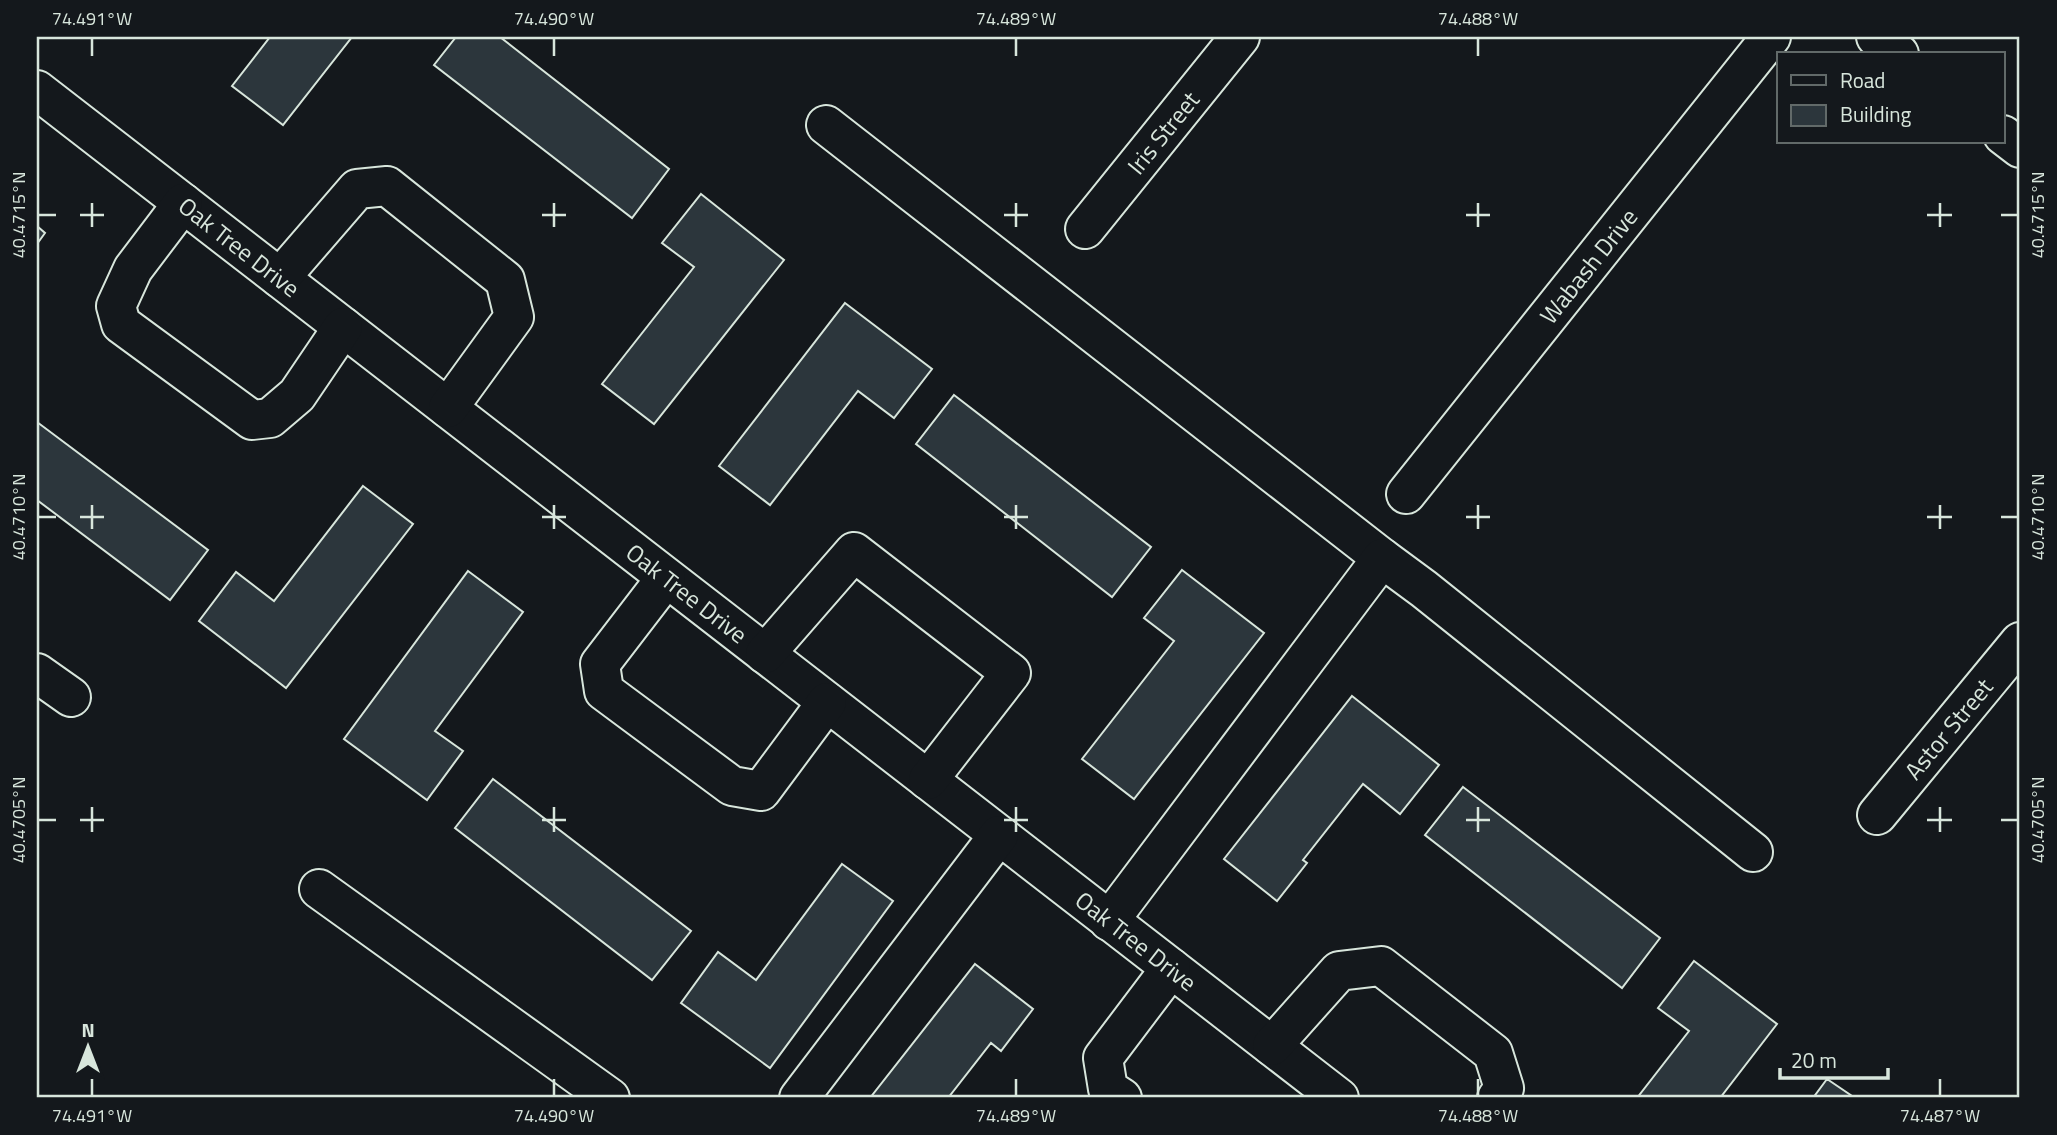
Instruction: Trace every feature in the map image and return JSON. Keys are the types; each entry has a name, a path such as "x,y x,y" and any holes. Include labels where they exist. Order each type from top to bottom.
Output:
{"street":[{"name":"Iris Street","path":"1085,229 1240,37"},
{"name":"Wabash Drive","path":"1406,494 1771,37"},
{"path":"1876,37 1896,52"},
{"name":"Oak Tree Drive","path":"37,90 1338,1098"},
{"path":"825,125 1424,589 1753,852"},
{"path":"2004,136 2020,148"},
{"path":"279,278 357,189 387,186 505,279 514,317 448,408"},
{"path":"183,203 133,269 117,306 121,324 252,420 270,418 297,395 343,327"},
{"path":"765,654 854,552 1011,673 928,780"},
{"path":"1109,921 1382,558"},
{"path":"666,578 600,664 604,691 732,786 761,791 827,702"},
{"name":"Astor Street","path":"1877,815 2020,642"},
{"path":"37,673 71,697"},
{"path":"799,1098 999,835"},
{"path":"319,889 610,1098"},
{"path":"1272,1046 1339,971 1381,966 1493,1053 1504,1088 1497,1098"},
{"path":"1122,1098 1108,1089 1103,1058 1171,968"}],"building":[{"path":"270,37 352,37 283,125 232,86"},
{"path":"456,37 500,37 669,169 632,218 434,65"},
{"path":"701,194 784,260 654,424 602,384 694,267 662,243"},
{"path":"37,226 45,233 37,244"},
{"path":"845,303 932,369 894,418 858,391 770,505 719,466"},
{"path":"954,395 1151,547 1112,597 916,444"},
{"path":"37,422 208,550 170,600 37,500"},
{"path":"363,486 413,524 286,688 199,621 236,572 274,601"},
{"path":"1182,570 1264,633 1134,799 1082,759 1174,641 1144,618"},
{"path":"468,571 523,612 435,731 463,751 427,800 344,739"},
{"path":"1352,696 1439,765 1400,814 1363,784 1303,860 1307,863 1277,901 1224,859"},
{"path":"493,779 691,931 652,980 455,828"},
{"path":"1463,787 1660,938 1622,988 1425,835"},
{"path":"842,864 893,901 770,1068 681,1003 718,952 756,980"},
{"path":"1694,961 1777,1024 1720,1098 1637,1098 1689,1031 1658,1008"},
{"path":"975,964 1033,1009 1001,1051 991,1043 948,1098 870,1098"},
{"path":"1827,1079 1855,1098 1813,1098"}]}
